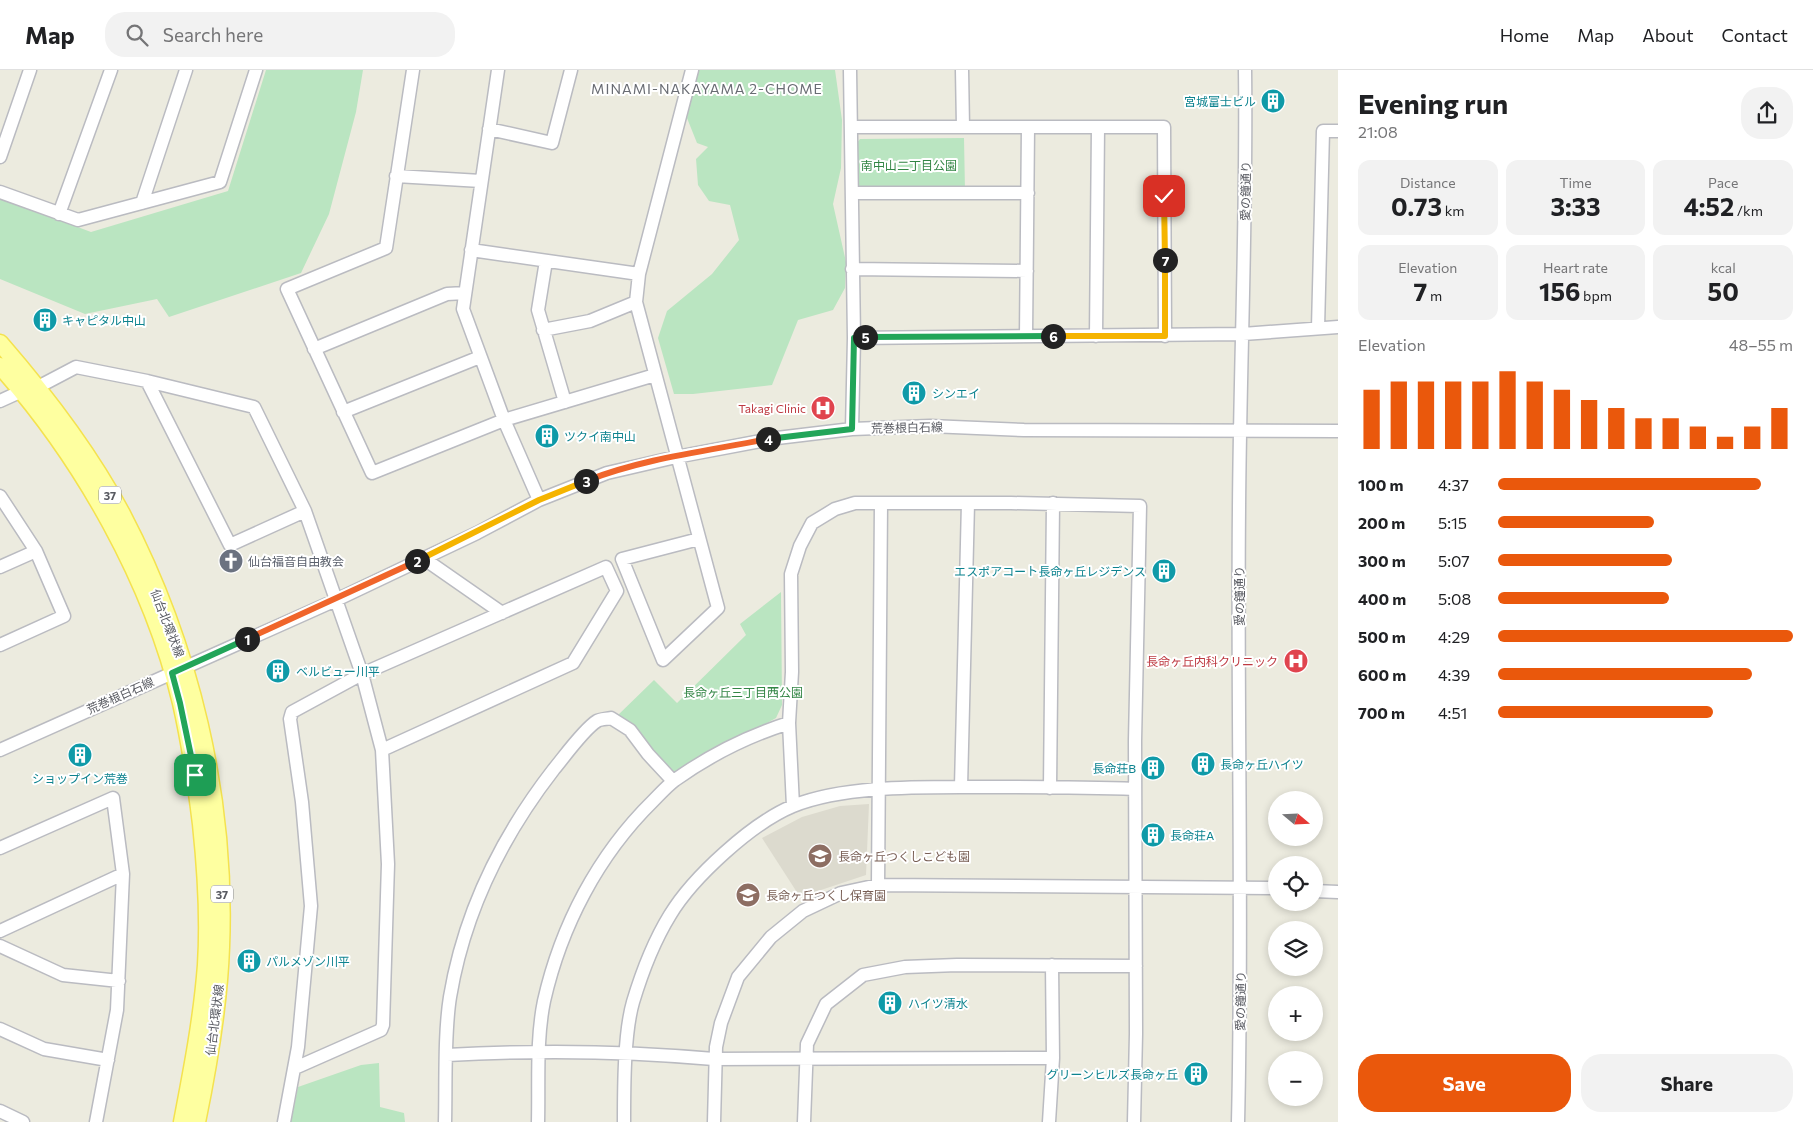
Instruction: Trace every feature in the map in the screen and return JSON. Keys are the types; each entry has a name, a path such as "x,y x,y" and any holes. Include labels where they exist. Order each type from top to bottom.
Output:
{"main road":[{"name":"仙台北環状線","path":"0,343 30,389 84,451 122,514 152,582 207,758 220,853 222,898 218,1002 197,1122"},
{"name":"仙台北環状線","path":"0,366 30,389"},
{"name":"仙台北環状線","path":"178,670 180,703 195,775 205,864 207,918 202,1012 182,1122"}],"street":[{"path":"0,158 30,70"},
{"path":"59,214 111,70"},
{"path":"142,203 186,70"},
{"path":"0,192 78,220 220,182 256,70"},
{"path":"413,70 386,248 286,289 372,473 504,420 655,375"},
{"path":"498,70 462,310 504,420 539,500"},
{"path":"489,128 552,143 571,70"},
{"path":"692,70 639,274 636,302 718,608 663,660 622,559 699,540"},
{"path":"850,70 854,338 852,429"},
{"path":"962,70 963,127"},
{"name":"愛の鐘通り","path":"1238,1122 1240,888 1239,508 1245,70"},
{"path":"1096,336 1098,126"},
{"path":"851,127 1164,126 1165,336"},
{"path":"1026,336 1028,127"},
{"path":"1318,328 1323,131 1338,131"},
{"path":"396,176 481,181"},
{"path":"852,193 1028,193"},
{"path":"471,250 639,274"},
{"path":"546,261 538,310 565,402"},
{"path":"852,270 1027,271"},
{"path":"314,349 447,294 465,293"},
{"path":"543,330 590,321 636,302"},
{"path":"854,338 1165,336 1242,334 1338,327"},
{"path":"343,412 480,357"},
{"path":"0,401 30,389 76,366 254,407 305,511 362,674 382,750 388,864 383,1025 381,1030 295,1068"},
{"path":"147,381 230,545 305,511"},
{"name":"荒巻根白石線","path":"0,750 336,600 539,500 607,473 676,456 777,438 852,429 930,426 1024,430 1241,429 1338,431"},
{"path":"0,496 36,551 64,616 0,645"},
{"path":"793,806 789,723 792,677 791,574 800,546 812,523 835,509 855,503 1053,503 1140,506 1135,789 1136,966 1134,1122"},
{"path":"878,885 881,503"},
{"path":"962,787 968,503"},
{"path":"1050,788 1053,503"},
{"path":"0,567 36,551"},
{"path":"423,558 502,613"},
{"path":"284,1122 295,1068 311,906 302,802 290,719 292,712 305,703 362,674 606,566 617,591 572,663 382,750"},
{"path":"445,1122 450,999 462,944 481,887 507,839 543,784 571,748 597,721 611,718 630,730 648,754 673,781"},
{"path":"538,1122 539,1054 544,1002 563,937 597,869 637,816 673,781 712,756 754,734 789,723"},
{"path":"624,1122 627,1054 633,1003 649,957 670,914 698,881 732,846 793,806 833,796 879,790 962,787 1135,789"},
{"path":"0,848 113,798 123,874 118,1010 96,1122"},
{"path":"0,931 123,874"},
{"path":"714,1122 714,1059 721,1023 738,977 771,936 803,911 841,894 878,885 1268,888"},
{"path":"1323,891 1338,892"},
{"path":"0,946 63,975 119,981"},
{"path":"1049,1122 1052,1058 1052,965"},
{"path":"804,1122 807,1044 826,1004 863,975 905,967 1136,966"},
{"path":"0,1028 44,1049 108,1060"},
{"path":"447,1055 627,1054 714,1059 932,1060 1052,1058"},
{"path":"0,1111 23,1122"}],"shaded area":[{"name":"長命ヶ丘つくしこども園","path":"869,804 866,875 800,897 762,838 802,817 840,806"}],"green space":[{"path":"266,70 363,70 356,112 329,214 301,273 169,317 157,299 85,314 0,279 0,198 91,232 228,191"},
{"path":"698,70 835,70 842,120 841,168 833,204 846,262 845,288 833,310 798,320 772,385 693,394 674,394 658,338 667,311 712,274 739,240 730,205 709,201 698,185 696,159 708,147 697,143 687,118"},
{"name":"南中山二丁目公園","path":"964,138 965,191 855,188 854,147 860,139"},
{"name":"長命ヶ丘三丁目西公園","path":"781,592 782,705 776,718 674,774 616,717 654,680 677,703 746,635 740,624"},
{"path":"379,1063 380,1107 404,1113 405,1122 291,1122 298,1087 361,1065"}],"place":[{"name":"宮城富士ビル","path":"1273,101"},
{"name":"キャピタル中山","path":"45,320"},
{"name":"シンエイ","path":"914,393"},
{"name":"Takagi Clinic","path":"823,408"},
{"name":"ツクイ南中山","path":"547,436"},
{"name":"仙台福音自由教会","path":"231,561"},
{"name":"エスポアコート長命ヶ丘レジデンス","path":"1164,571"},
{"name":"長命ヶ丘内科クリニック","path":"1296,661"},
{"name":"ベルビュー川平","path":"278,671"},
{"name":"ショップイン荒巻","path":"80,755"},
{"name":"長命ヶ丘ハイツ","path":"1203,764"},
{"name":"長命荘B","path":"1153,768"},
{"name":"長命荘A","path":"1153,835"},
{"name":"長命ヶ丘つくしこども園","path":"820,856"},
{"name":"長命ヶ丘つくし保育園","path":"748,895"},
{"name":"パルメゾン川平","path":"249,961"},
{"name":"ハイツ清水","path":"890,1003"},
{"name":"グリーンヒルズ長命ヶ丘","path":"1196,1074"}],"district":[{"name":"MINAMI-NAKAYAMA 2-CHOME","path":"707,88"}],"route":[{"path":"195,775 172,673 336,600 539,500 607,473 676,456 777,438 852,429 854,338 1165,336 1164,196"}]}
